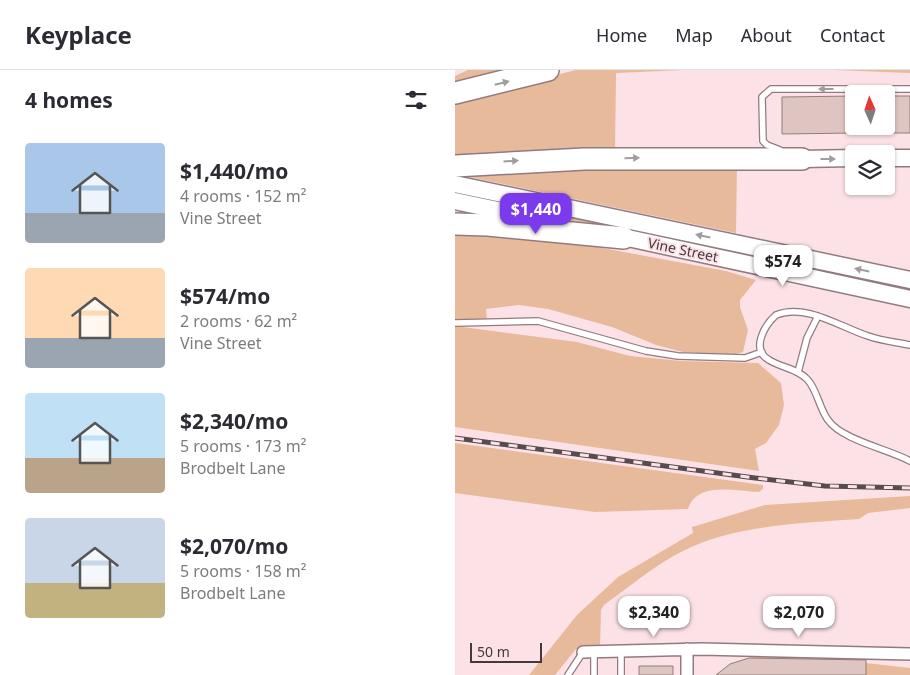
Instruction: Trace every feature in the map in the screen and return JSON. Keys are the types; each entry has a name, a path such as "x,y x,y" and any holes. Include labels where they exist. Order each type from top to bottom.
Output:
{"highway":[{"path":"455,93 548,70"},
{"path":"458,172 584,159 802,159"},
{"path":"455,224 488,225 624,238"}],"street":[{"path":"802,159 845,158"},
{"path":"895,158 910,158"},
{"name":"Vine Street","path":"458,172 910,280"},
{"name":"Vine Street","path":"455,201 910,299"},
{"path":"687,650 687,675"},
{"path":"589,652 687,650 910,654"}],"lane":[{"path":"802,159 767,145 763,141 762,97 771,89 910,89"},
{"path":"895,157 910,153"},
{"path":"910,346 869,336 818,316 797,312 783,312 776,315 763,331 760,342 762,352 767,360 798,372 809,380 829,422 849,436 910,461"},
{"path":"798,372 807,338 818,316"},
{"path":"455,323 538,321 646,351 678,356 745,358 762,352"},
{"path":"568,675 589,652"},
{"path":"589,652 594,675"},
{"path":"621,652 621,675"}],"shaded area":[{"path":"468,70 528,70 455,88 455,76"},
{"path":"576,70 684,70 616,73 615,153 455,160 455,100"},
{"path":"834,70 910,70 910,73"},
{"path":"737,162 736,233 456,174"},
{"path":"455,190 722,246 721,252 455,196"},
{"path":"455,230 538,236 726,271 756,280 740,300 740,307 748,330 743,352 733,355 683,352 656,345 612,327 548,309 519,305 486,309 487,320 455,321"},
{"path":"455,326 577,342 630,356 682,361 758,363 781,383 784,405 779,425 766,443 755,449 759,471 455,427"},
{"path":"455,443 763,485 763,489 759,492 708,491 700,494 693,500 688,509 595,512 455,493"},
{"path":"910,496 910,508 868,513 859,519 792,524 746,531 703,542 683,551 652,569 604,605 601,610 600,648 576,649 555,675 529,675 577,615 618,577 693,533 692,527 765,505"},
{"path":"754,657 866,659 866,663 910,668 910,675 717,675 735,662"}],"building":[{"path":"845,96 845,133 782,134 782,97"},
{"path":"895,96 910,96 910,133 895,133"},
{"path":"749,658 866,660 866,675 716,675 730,664"},
{"path":"639,666 673,666 673,675 639,675"}],"railway":[{"path":"455,438 825,486 910,488"}]}
